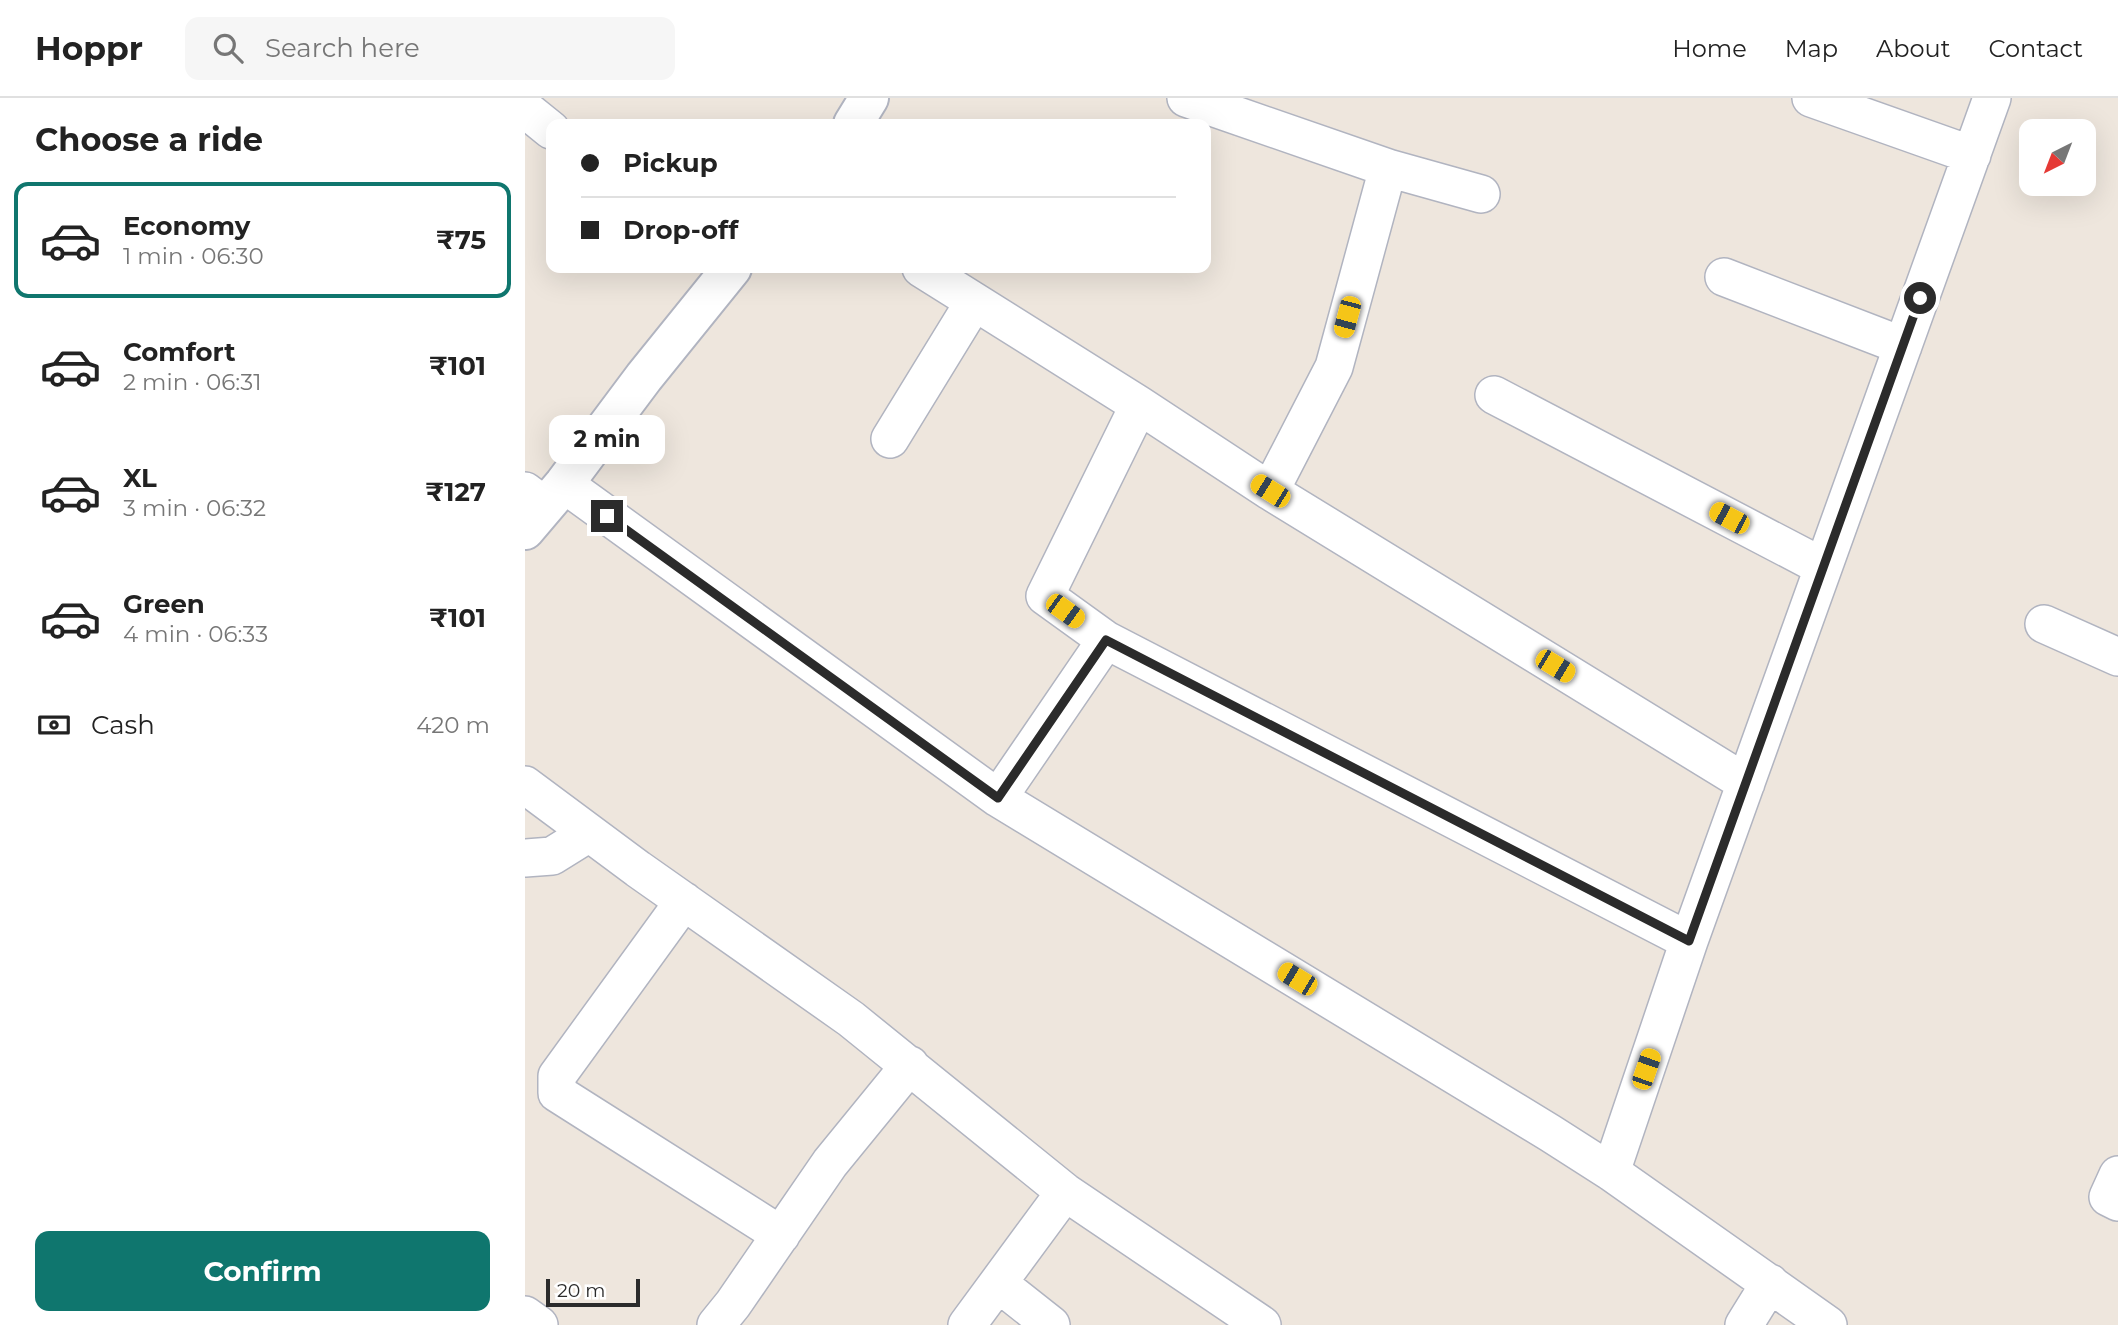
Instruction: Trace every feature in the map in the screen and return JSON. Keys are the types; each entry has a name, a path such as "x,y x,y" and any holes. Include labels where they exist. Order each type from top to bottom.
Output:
{"street":[{"path":"856,119 869,98"},
{"path":"1179,119 1186,98 1388,168 1481,194"},
{"path":"1811,98 1972,155"},
{"path":"1611,1172 1745,783 1992,98"},
{"path":"525,109 546,126"},
{"path":"1270,491 1334,367 1388,168"},
{"path":"725,273 644,377 540,503 998,798 1611,1172 1828,1325"},
{"path":"929,273 1270,491 1745,783"},
{"path":"1724,277 1903,346"},
{"path":"890,439 974,302"},
{"path":"1494,395 1823,567"},
{"path":"1139,405 1045,596 1106,640 1689,941"},
{"path":"2044,624 2118,657"},
{"path":"998,798 1106,640"},
{"path":"525,785 851,1019 1065,1192 1262,1325"},
{"path":"525,859 552,856 589,833"},
{"path":"684,901 557,1076 557,1093 781,1234"},
{"path":"716,1325 830,1163 910,1065"},
{"path":"2118,1175 2108,1197 2118,1202"},
{"path":"967,1325 1065,1192"},
{"path":"998,1283 1051,1325"},
{"path":"1744,1325 1770,1283"},
{"path":"525,1315 540,1325"}],"route":[{"path":"607,516 998,798 1106,640 1689,941 1920,298"}]}
